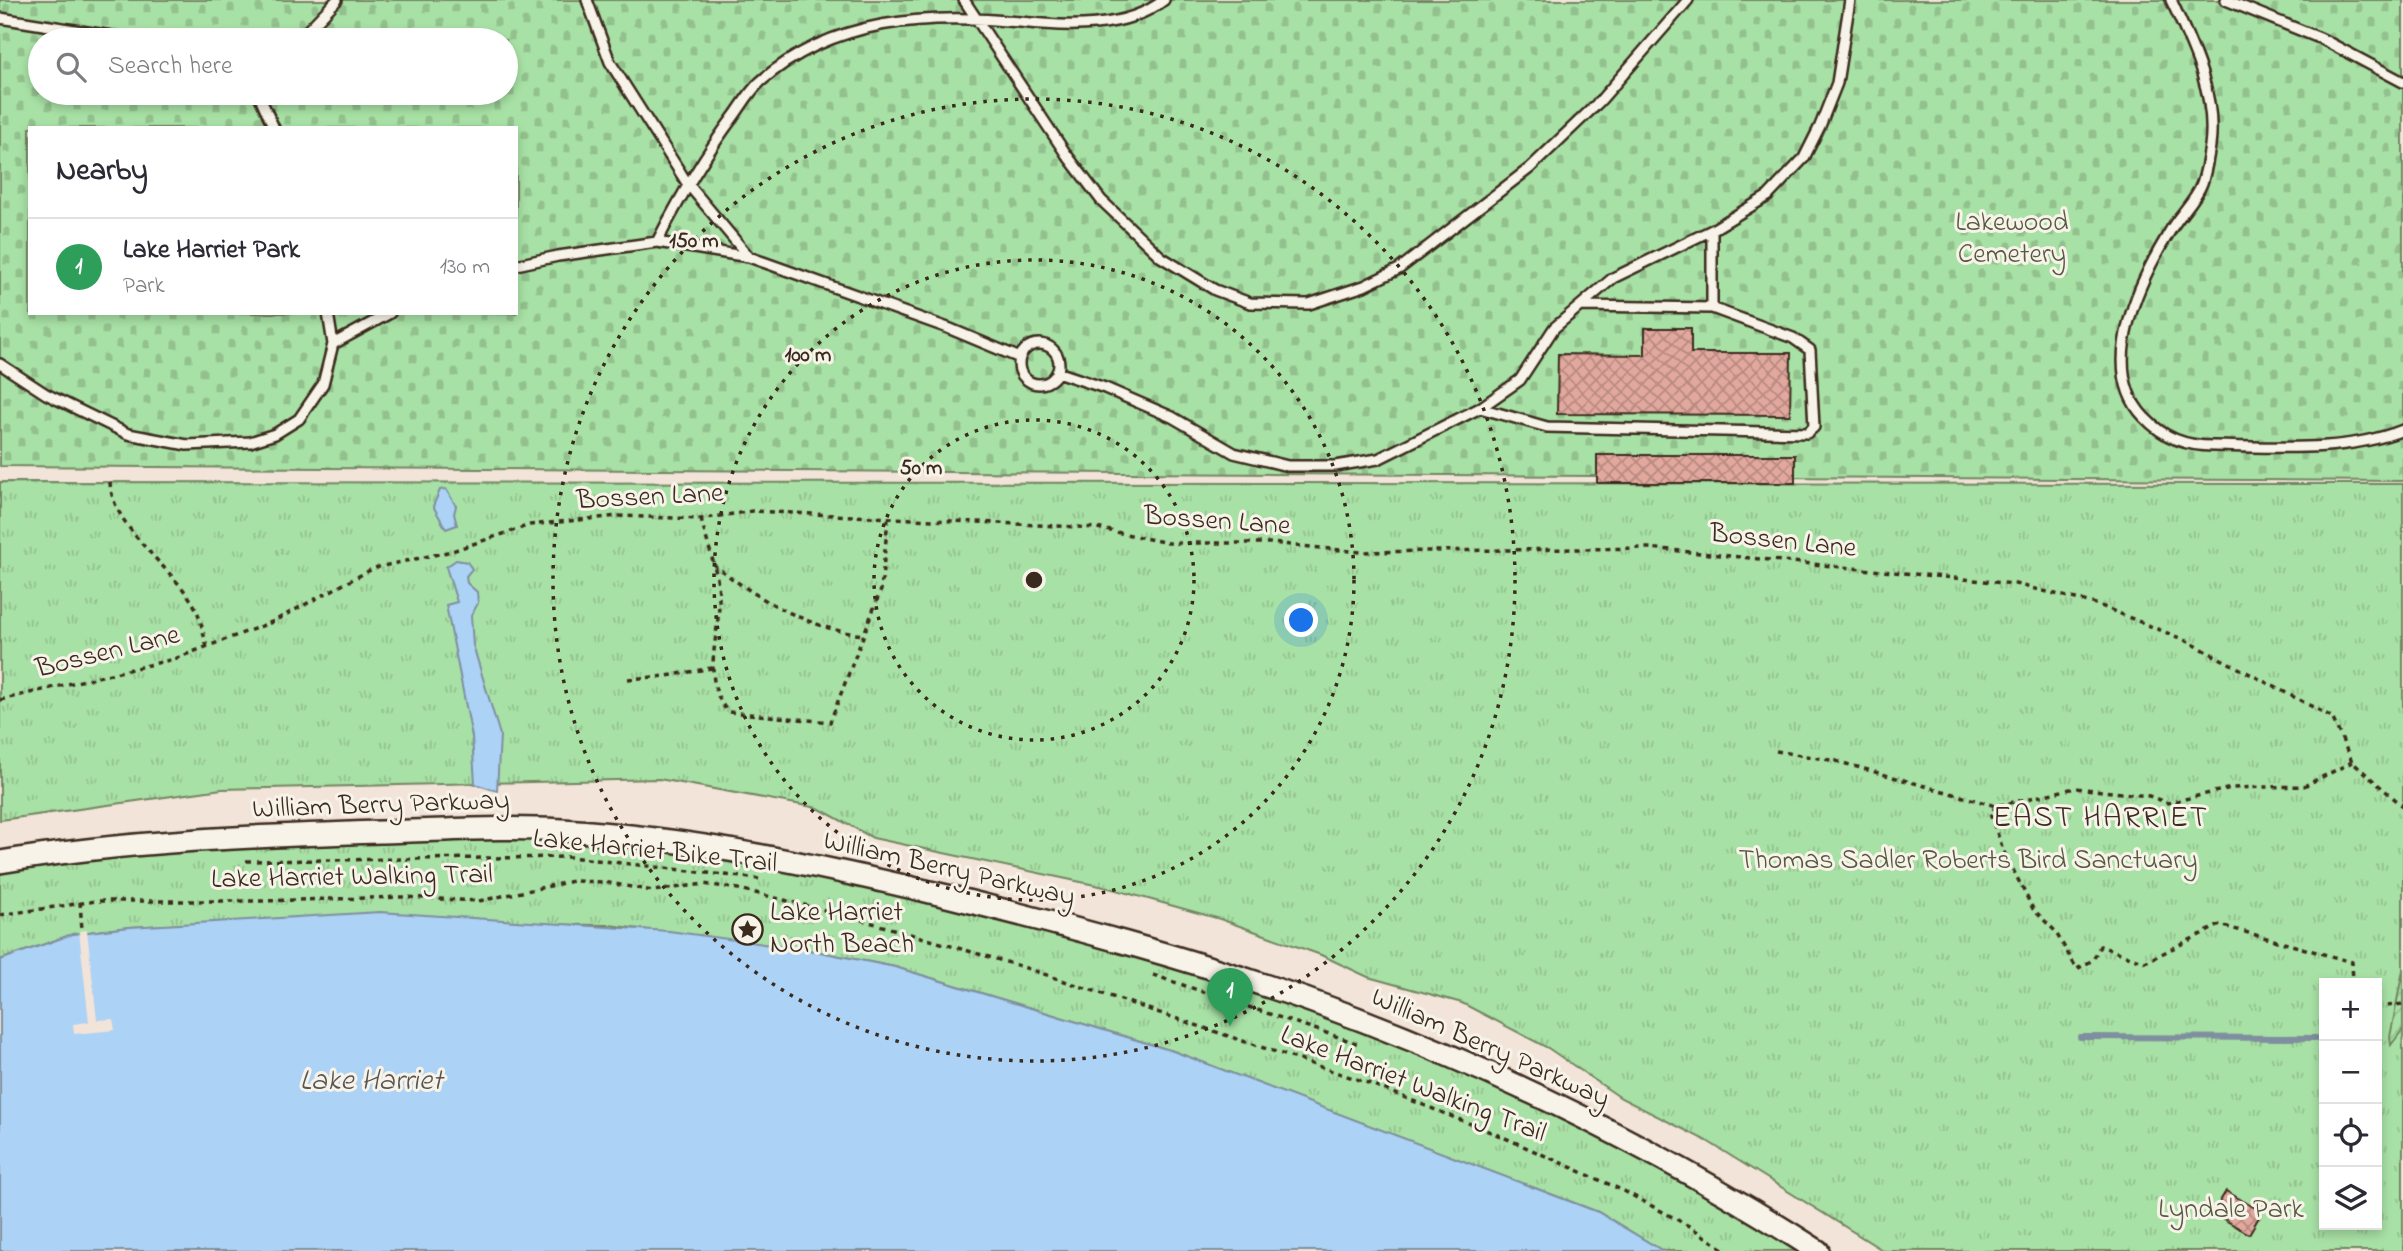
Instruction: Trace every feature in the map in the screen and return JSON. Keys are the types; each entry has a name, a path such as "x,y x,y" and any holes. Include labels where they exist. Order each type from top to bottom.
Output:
{"street":[{"name":"William Berry Parkway","path":"0,862 134,846 285,835 559,829 678,841 841,871 1065,926 1307,1000 1444,1055 1588,1120 1759,1213 1818,1251"}],"lane":[{"path":"310,28 337,0"},
{"path":"587,0 610,61 687,183 750,257"},
{"path":"964,0 979,18 1066,155 1101,200 1161,257 1215,290 1250,303 1309,304 1364,286 1399,269 1530,168 1600,101 1688,0"},
{"path":"657,242 687,183 759,83 801,52 830,38 886,21 979,18 1051,26 1086,25 1127,17 1164,0"},
{"path":"1057,372 1105,388 1172,417 1234,453 1288,466 1335,466 1378,459 1480,408 1520,380 1554,328 1613,278 1712,230 1768,197 1804,158 1837,83 1850,0"},
{"path":"2171,0 2197,55 2208,100 2210,144 2202,184 2169,231 2130,307 2124,352 2125,384 2132,405 2156,430 2188,446 2316,447 2390,435 2403,430"},
{"path":"2226,0 2322,39 2403,82"},
{"path":"0,18 62,28"},
{"path":"263,105 273,126"},
{"path":"1712,230 1712,308"},
{"path":"518,265 657,242 750,257 948,327 1020,358"},
{"path":"1480,408 1547,427 1807,433 1814,427 1810,350 1793,338 1712,308 1580,306"},
{"path":"0,364 46,394 128,434 187,445 250,442 275,434 299,419 323,384 333,344 328,315"},
{"path":"333,344 386,315"},
{"path":"1046,345 1058,359 1057,372 1048,382 1035,383 1023,377 1020,358 1027,348 1046,345"}],"path":[{"path":"110,482 111,498 151,555 176,580 196,607 207,647"},
{"name":"Bossen Lane","path":"0,700 173,659 272,622 374,568 452,551 530,525 620,516 701,519 752,510 1097,528 1168,543 1270,543 1361,552 1649,548 2015,584 2095,604 2187,640 2332,717 2352,762 2403,806"},
{"path":"701,519 719,597 712,668 717,699 728,712 830,722 881,590 888,519"},
{"path":"711,562 736,582 786,610 840,633 864,635"},
{"path":"628,679 667,677 712,668"},
{"path":"1776,751 1848,763 1996,806 2074,788 2149,796 2168,803 2231,788 2304,786 2352,762"},
{"path":"1996,806 1990,814 2004,852 2033,909 2055,932 2077,969 2093,960 2100,946 2145,962 2220,925 2352,962 2353,978"},
{"name":"Lake Harriet Bike Trail","path":"245,861 570,857 769,881"},
{"name":"Lake Harriet Walking Trail","path":"0,915 80,902 403,897 479,901 573,881 604,882 653,891 704,884 739,889 845,915 1020,966 1371,1084 1503,1137 1624,1191 1689,1226 1727,1251"},
{"path":"80,902 82,930"},
{"path":"1144,972 1367,1046"},
{"path":"2387,1006 2403,1004"}],"green space":[{"name":"Lakewood Cemetery","path":"0,0 2403,0 2403,481 0,466"},
{"name":"Thomas Sadler Roberts Bird Sanctuary","path":"0,482 2403,484 2403,1251 1884,1251 1707,1141 1621,1098 1548,1048 1462,1003 1368,977 1321,955 1220,919 1109,888 873,838 818,808 659,779 222,789 0,820"},
{"path":"285,835 678,841 1065,926 1444,1055 1818,1251 1663,1251 1598,1212 1173,1051 895,967 814,951 609,925 228,922 129,927 73,934 0,960 0,862"},
{"path":"2403,970 2403,1029 2391,1045 2390,1037"}],"water":[{"path":"446,489 456,506 454,514 457,525 446,529 433,506 440,490"},
{"path":"456,560 467,562 472,569 466,576 467,583 477,592 478,603 471,616 473,645 500,735 497,791 475,784 472,737 446,605 457,602 446,567"},
{"name":"Lake Harriet","path":"380,912 669,931 815,951 895,967 1173,1051 1598,1212 1663,1251 0,1251 0,960 73,934 129,927"}],"pier":[{"path":"87,930 97,1020 113,1019 115,1030 74,1034 73,1024 89,1022 79,931"}],"building":[{"path":"1645,328 1691,328 1691,353 1791,353 1790,415 1557,414 1558,354 1645,355"},
{"path":"1597,455 1795,455 1795,483 1597,483"},
{"path":"2226,1191 2262,1212 2249,1234 2213,1213"}],"waterway":[{"path":"2080,1037 2316,1038"}],"place":[{"name":"Lake Harriet North Beach","path":"747,929"},
{"name":"Lake Harriet Park","path":"1230,1026"}],"district":[{"name":"EAST HARRIET","path":"2101,819"}],"park label":[{"name":"Lyndale Park","path":"2231,1210"}]}
